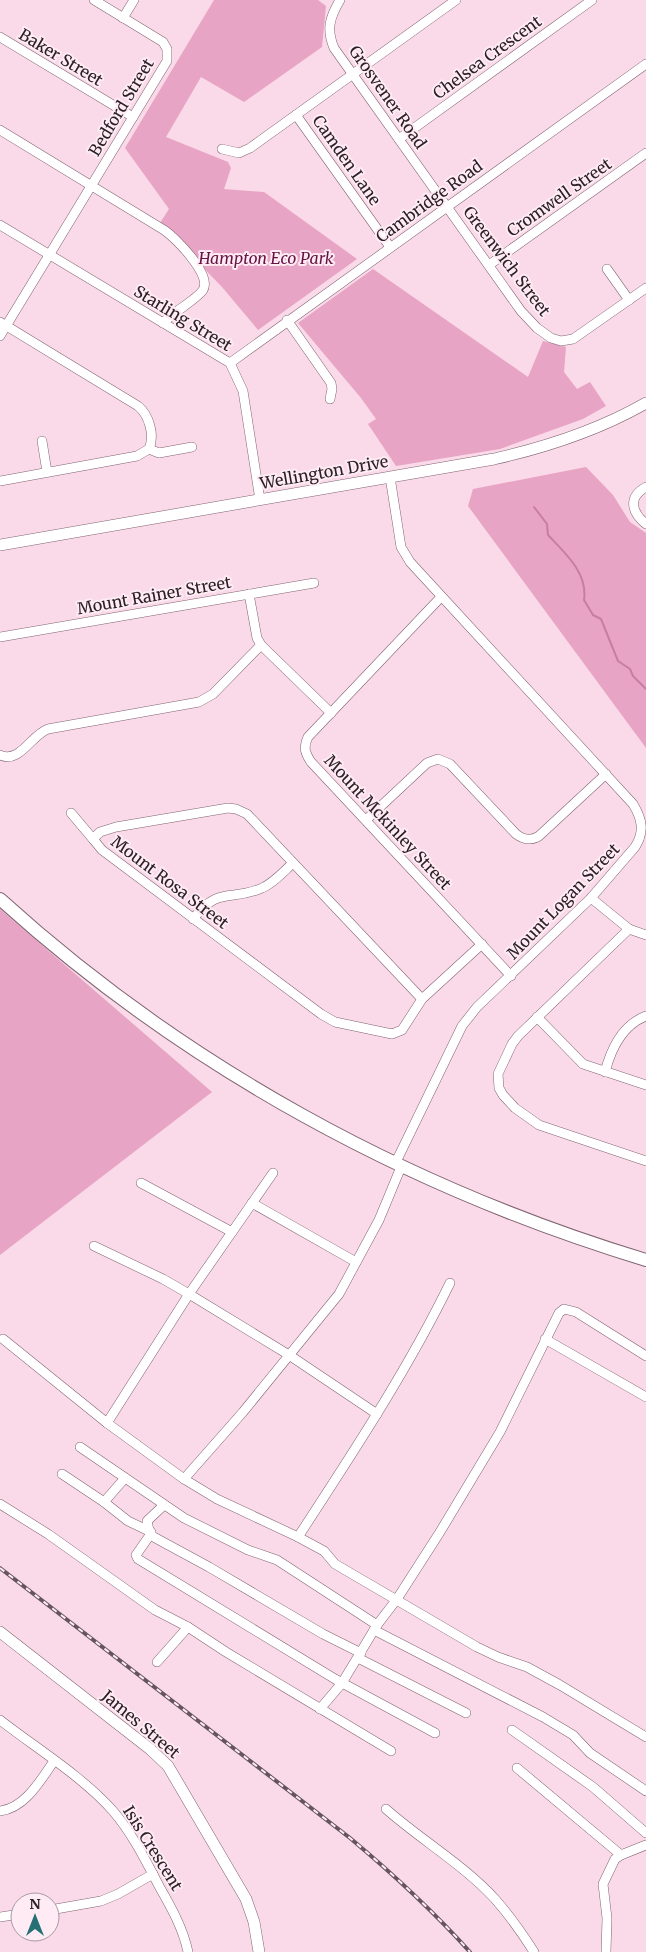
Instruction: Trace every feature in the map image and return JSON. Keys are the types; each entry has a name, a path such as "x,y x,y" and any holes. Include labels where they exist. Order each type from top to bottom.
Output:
{"main road":[{"path":"0,900 97,980 182,1042 272,1099 398,1166 489,1206 646,1260"}],"street":[{"name":"Bedford Street","path":"0,336 3,324 49,254 165,67 167,49 159,39 94,0"},
{"path":"123,18 134,0"},
{"name":"Grosvener Road","path":"340,0 330,20 329,33 334,48 447,206"},
{"path":"222,149 233,153 242,152 456,0"},
{"name":"Chelsea Crescent","path":"398,139 592,0"},
{"name":"Baker Street","path":"0,37 133,117"},
{"name":"Cambridge Road","path":"230,363 287,320 646,64"},
{"name":"Camden Lane","path":"296,115 390,247"},
{"path":"0,130 171,234 183,246 203,275 203,290 171,314 163,323"},
{"name":"Cromwell Street","path":"488,265 646,153"},
{"name":"Greenwich Street","path":"447,206 488,265 533,324 552,338 561,341 573,339 646,288"},
{"name":"Starling Street","path":"0,225 230,363 243,390 260,500"},
{"path":"607,269 629,300"},
{"path":"287,320 331,383 330,399"},
{"path":"0,481 135,457 149,449 152,440 148,419 143,410 3,324"},
{"name":"Wellington Drive","path":"0,545 494,459 532,449 594,428 646,403"},
{"path":"42,441 47,472"},
{"path":"149,449 159,453 192,447"},
{"name":"Mount Logan Street","path":"184,1479 243,1412 339,1294 379,1220 398,1166 462,1026 478,1007 591,898 635,847 642,829 642,822 633,804 410,562 401,548 390,477"},
{"path":"646,487 636,497 634,507 635,513 646,524"},
{"name":"Mount Rainer Street","path":"0,636 314,583"},
{"path":"249,594 257,638 261,645 331,713"},
{"name":"Mount Mckinley Street","path":"441,597 308,737 305,752 312,762 511,976"},
{"path":"0,755 8,757 17,754 39,734 48,729 199,702 213,694 261,645"},
{"path":"366,820 427,763 438,759 450,764 516,834 521,838 531,840 539,836 606,774"},
{"name":"Mount Rosa Street","path":"422,999 247,814 236,809 218,810 116,827 100,832 93,839 102,850 193,919 321,1014 335,1022 396,1033 406,1026 422,999 482,944"},
{"path":"71,813 93,839"},
{"path":"193,919 204,905 215,898 263,888 293,863"},
{"path":"591,898 629,929 646,935"},
{"path":"629,929 512,1044 502,1062 498,1081 503,1096 522,1114 539,1125 646,1161"},
{"path":"604,1072 617,1040 640,1019 646,1016"},
{"path":"537,1018 583,1064 646,1085"},
{"path":"107,1424 189,1294 273,1173"},
{"path":"141,1183 232,1232"},
{"path":"252,1203 356,1262"},
{"path":"94,1246 163,1279 189,1294 289,1354 377,1414"},
{"path":"298,1537 377,1414 432,1319 450,1283"},
{"path":"320,1708 342,1683 440,1532 500,1432 558,1313 564,1309 570,1310 646,1356"},
{"path":"3,1339 107,1424 184,1479 324,1551 335,1564 477,1647 527,1667 560,1684 646,1737"},
{"path":"545,1339 646,1397"},
{"path":"80,1447 184,1518 230,1539 248,1550 277,1560 376,1628 550,1721 573,1735 590,1753 646,1791"},
{"path":"62,1474 104,1502 128,1521 359,1656 466,1714"},
{"path":"104,1502 125,1478"},
{"path":"0,1504 48,1534 155,1610 188,1627 391,1752"},
{"path":"164,1505 147,1521 150,1533 136,1556 138,1559 342,1683 435,1733"},
{"path":"157,1662 188,1627"},
{"name":"James Street","path":"0,1632 150,1749 168,1766 246,1898 254,1922 259,1952"},
{"name":"Isis Crescent","path":"0,1720 93,1792 123,1824 174,1912 188,1952"},
{"path":"512,1730 593,1787 646,1833"},
{"path":"0,1811 7,1810 21,1803 54,1761"},
{"path":"516,1768 621,1855"},
{"path":"386,1810 474,1879 494,1898 514,1921 534,1952"},
{"path":"606,1952 607,1918 603,1884 611,1866 621,1855 646,1845"},
{"path":"60,1908 100,1901 118,1894 153,1874"}],"green space":[{"name":"Hampton Eco Park","path":"214,0 318,0 326,6 322,47 244,102 201,77 166,137 228,162 231,168 224,189 264,192 357,259 258,330 222,287 160,223 169,209 125,148"},
{"path":"373,269 528,377 543,341 566,347 564,372 577,389 590,382 606,406 583,419 500,449 396,466 368,424 376,419 361,398 298,323"},
{"path":"586,467 613,495 630,522 646,533 646,748 468,506 473,489"},
{"path":"0,909 212,1092 0,1255"}],"waterway":[{"path":"534,507 547,524 548,535 568,556 579,572 584,590 584,600 593,615 601,619 618,661 630,669 633,676 646,689"}],"railway":[{"path":"0,1568 350,1838 412,1893 470,1952"}]}
